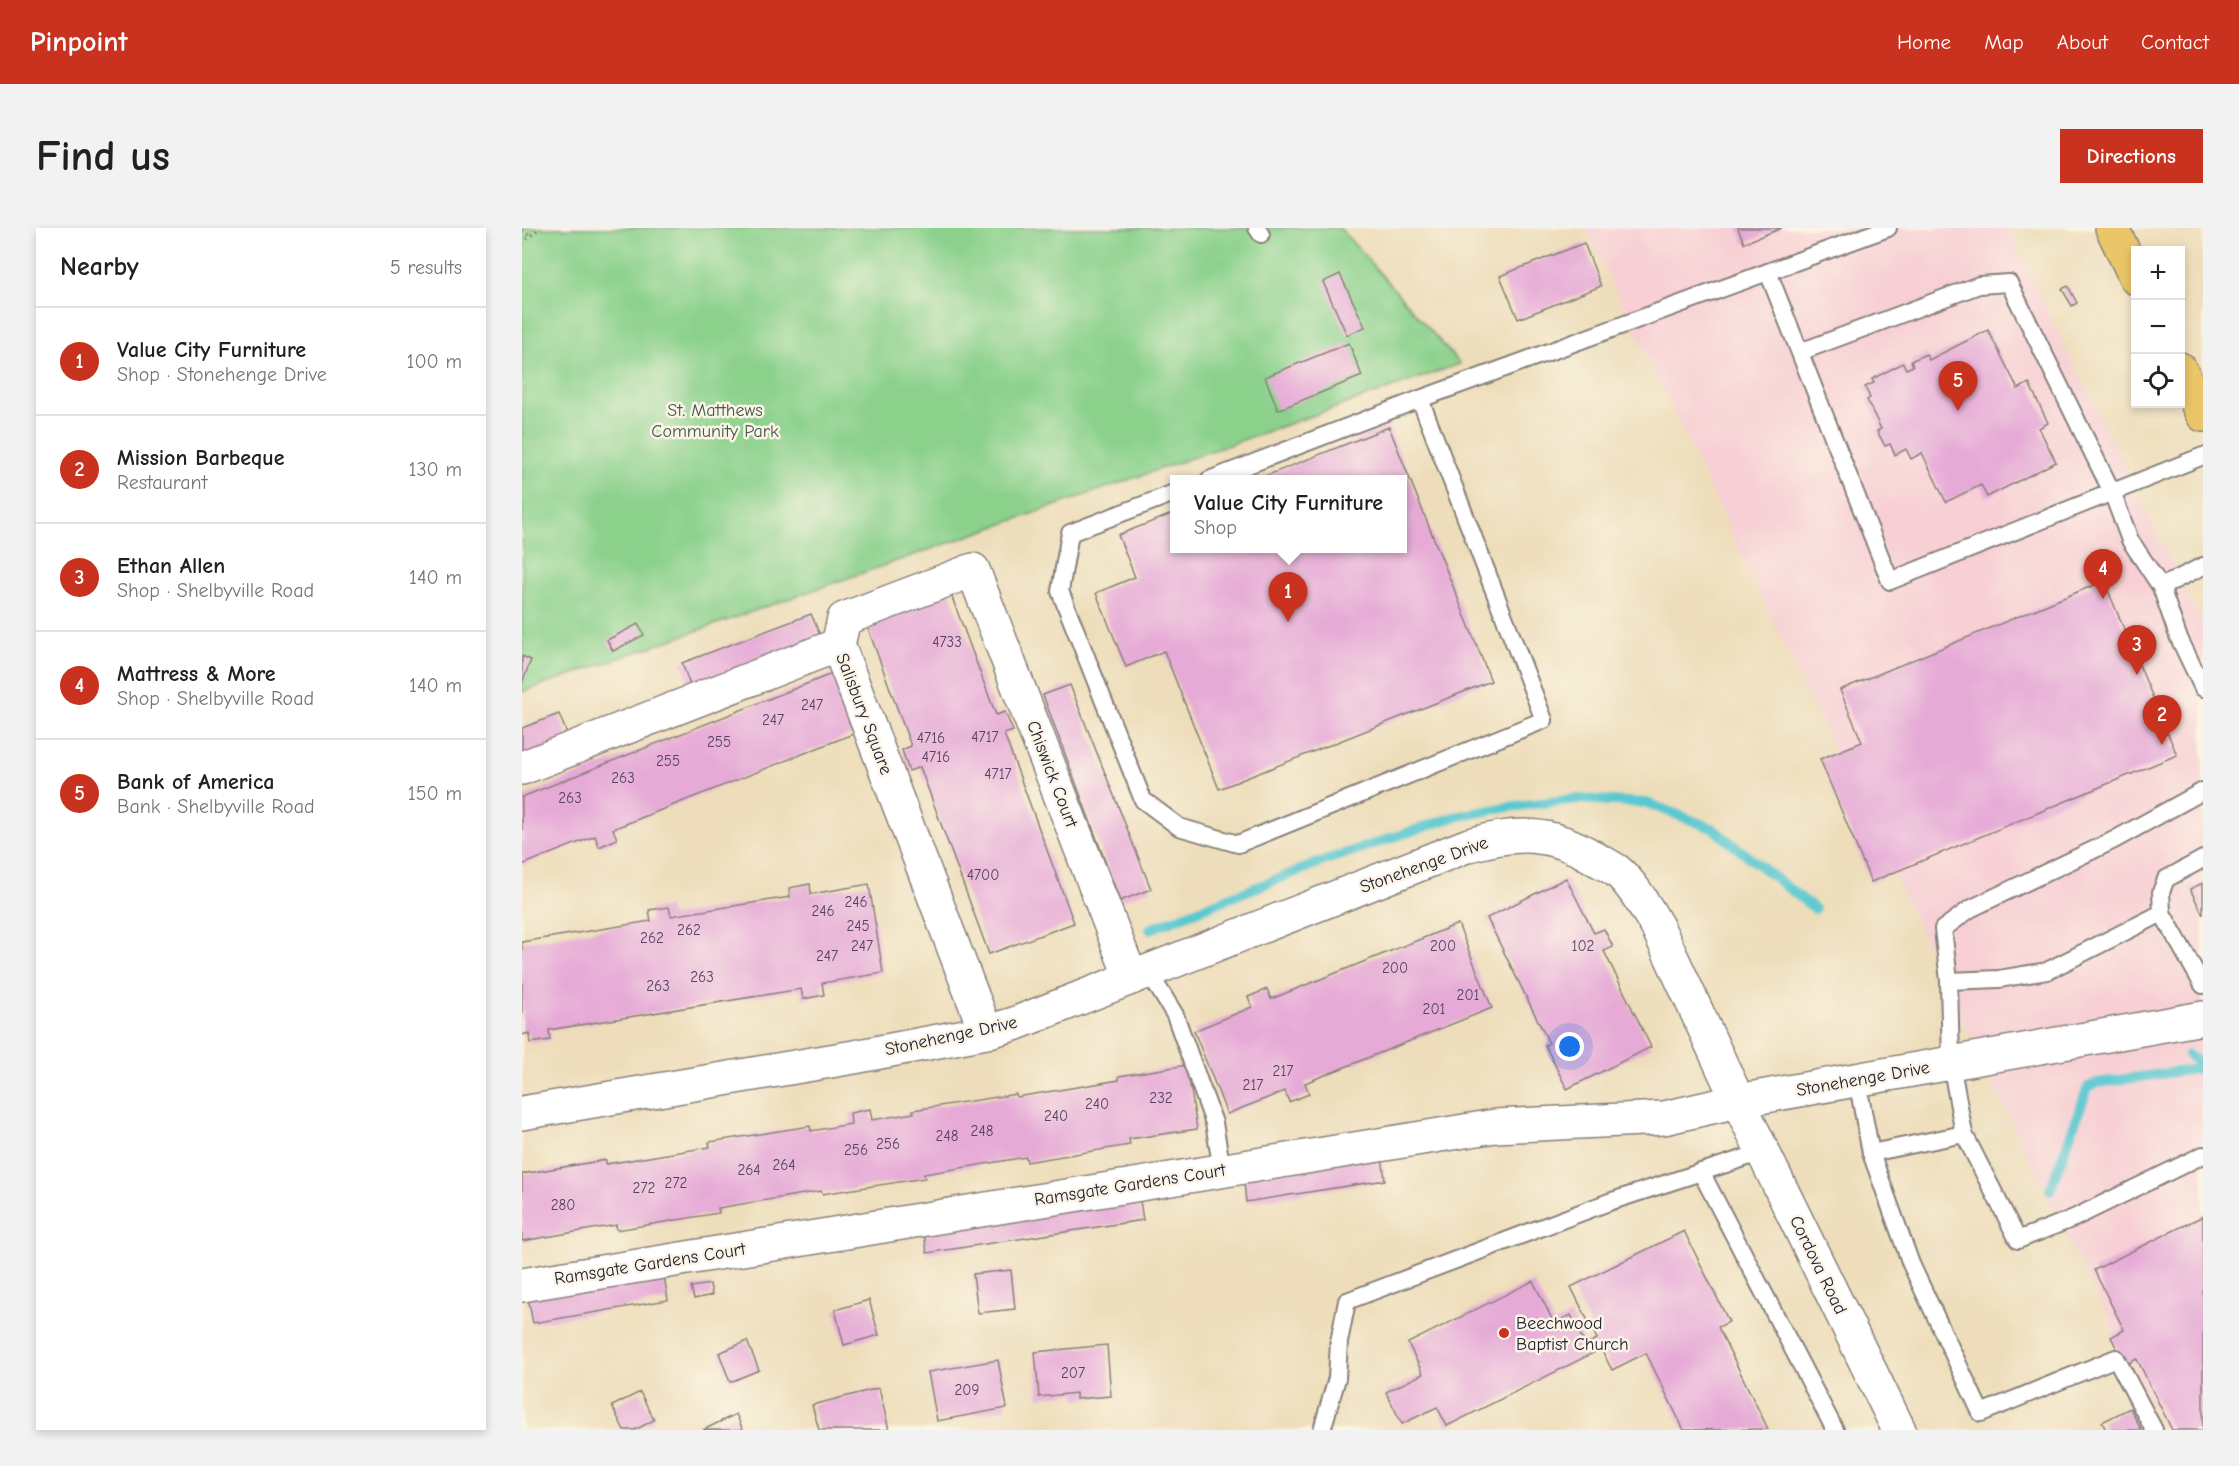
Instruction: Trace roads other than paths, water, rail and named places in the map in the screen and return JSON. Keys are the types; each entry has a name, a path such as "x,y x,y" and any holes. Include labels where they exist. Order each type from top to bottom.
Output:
{"main road":[{"path":"2112,228 2131,268"},
{"path":"2185,377 2203,415"}],"street":[{"name":"Chiswick Court","path":"838,645 844,619 973,570 1140,974"},
{"name":"Salisbury Square","path":"522,768 838,645 986,1032"},
{"name":"Stonehenge Drive","path":"522,1113 854,1057 986,1032 1014,1024 1468,845 1496,838 1531,835 1556,839 1574,846 1618,872 1644,905 1658,928 1738,1101 2203,1018"},
{"name":"Cordova Road","path":"1738,1101 1899,1430"},
{"name":"Ramsgate Gardens Court","path":"522,1285 1495,1126 1664,1118 1738,1101"}],"lane":[{"path":"1222,475 1420,399 1888,228"},
{"path":"1768,272 1890,581 2203,456"},
{"path":"1800,352 1979,285 2009,284 2112,492 2130,540 2161,586 2178,636 2203,688"},
{"path":"1170,494 1070,532 1060,591 1143,800 1179,827 1238,844 1544,720 1420,399"},
{"path":"2161,586 2203,566"},
{"path":"2203,791 2114,840 1970,909 1943,929 1949,981 1951,1063 1964,1134 2018,1240 2074,1218 2203,1155"},
{"path":"2203,859 2166,879 2161,892 2162,913 2203,985"},
{"path":"1949,981 1999,979 2047,971 2162,913"},
{"path":"1140,974 1175,1014 1214,1123 1222,1170"},
{"path":"1857,1080 1871,1153 1911,1264 1981,1413 2116,1358 2154,1430"},
{"path":"1871,1153 1964,1134"},
{"path":"1322,1430 1337,1378 1339,1342 1347,1301 1609,1202 1763,1152"},
{"path":"1701,1172 1835,1430"}],"waterway":[{"path":"1150,929 1326,860 1454,817 1508,807 1577,799 1647,803 1712,828 1815,909"},
{"path":"2188,1055 2203,1065"},
{"path":"2050,1190 2088,1087 2097,1083 2203,1068"}],"place":[{"name":"Bank of America","path":"1958,411"},
{"name":"Mattress & More","path":"2103,599"},
{"name":"Value City Furniture","path":"1288,622"},
{"name":"Ethan Allen","path":"2137,675"},
{"name":"Mission Barbeque","path":"2162,745"},
{"name":"Beechwood Baptist Church","path":"1504,1333"}],"park label":[{"name":"St. Matthews Community Park","path":"715,420"}]}
